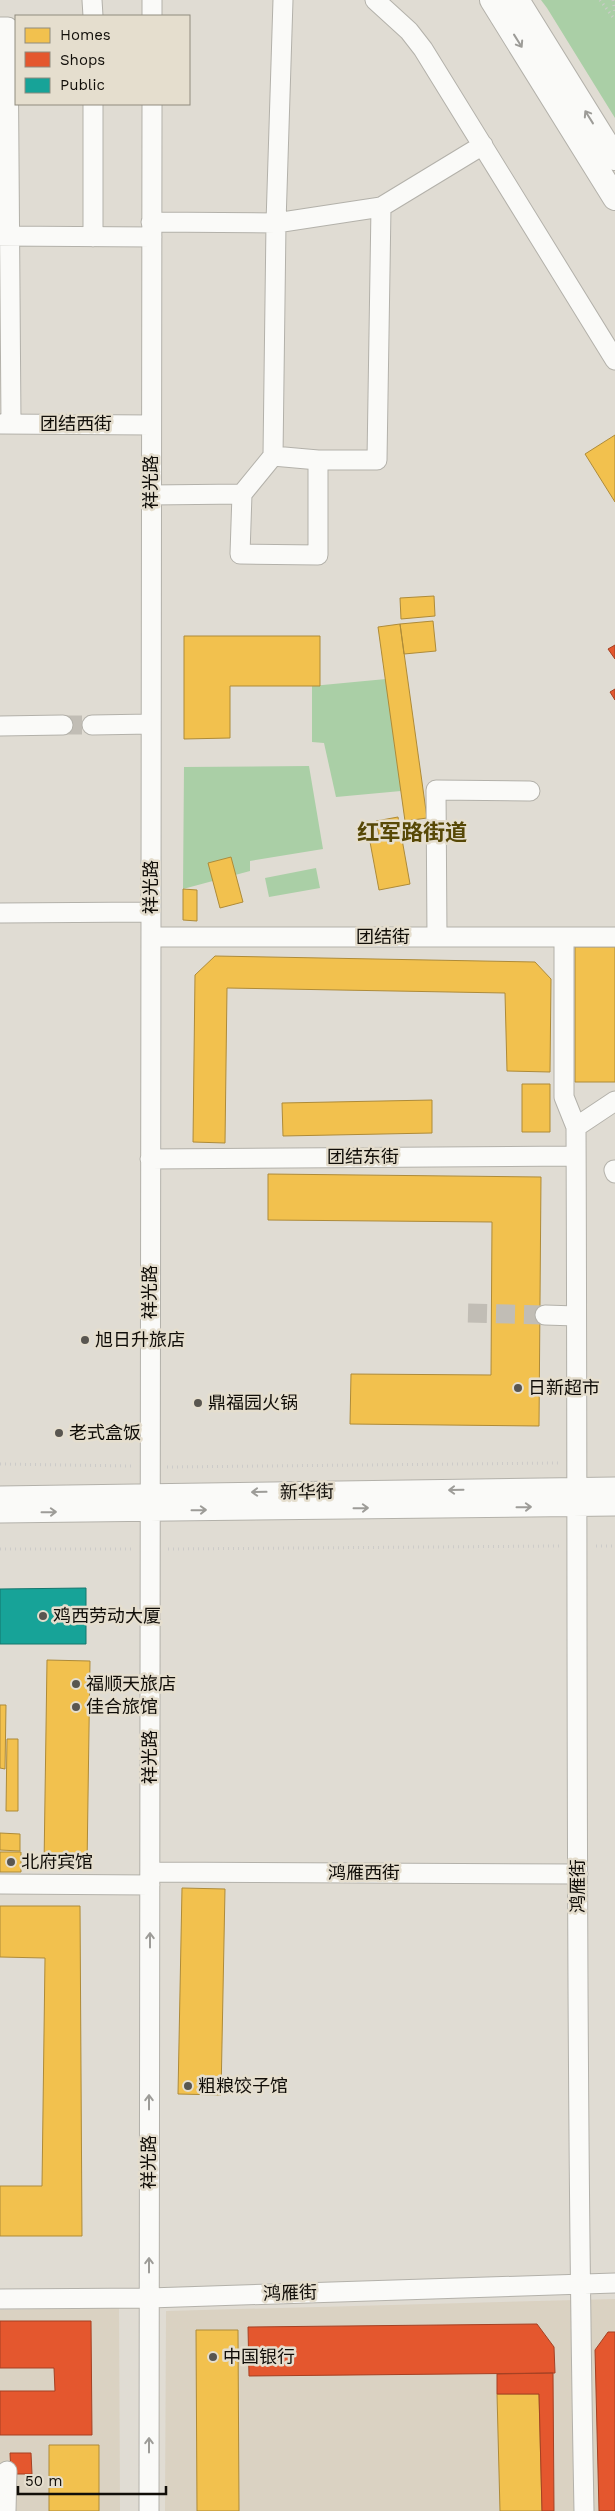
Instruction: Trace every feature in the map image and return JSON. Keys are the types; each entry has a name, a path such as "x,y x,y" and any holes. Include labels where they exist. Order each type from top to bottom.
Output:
{"main road":[{"path":"492,0 615,198"},
{"path":"517,0 615,158"}],"street":[{"path":"92,0 92,15"},
{"path":"152,0 152,15"},
{"path":"283,0 276,224 273,456 242,494 240,554 318,556 318,460"},
{"path":"375,0 409,30 423,49 615,360"},
{"path":"0,27 8,27 5,424"},
{"path":"93,105 93,237"},
{"name":"祥光路","path":"149,2511 152,105"},
{"path":"5,236 93,237 151,230 276,224 381,207 483,145"},
{"path":"273,456 318,460 378,460 381,207"},
{"name":"团结西街","path":"5,424 151,425"},
{"path":"151,495 242,494"},
{"path":"92,725 151,724"},
{"path":"0,726 63,725"},
{"path":"437,937 436,790 530,790"},
{"path":"0,913 151,912"},
{"name":"团结街","path":"151,937 615,937"},
{"path":"564,937 564,1098 576,1127 615,1101"},
{"name":"鸿雁街","path":"576,1127 577,1463 575,1497 577,1546 579,2285"},
{"name":"团结东街","path":"150,1159 576,1156"},
{"path":"545,1315 576,1316"},
{"name":"新华街","path":"575,1497 615,1487"},
{"name":"新华街","path":"0,1496 150,1502 575,1497 615,1506"},
{"name":"新华街","path":"0,1513 150,1502"},
{"name":"鸿雁西街","path":"0,1884 150,1879 578,1874"},
{"name":"鸿雁街","path":"0,2299 149,2298 615,2284"},
{"path":"579,2285 584,2511"},
{"path":"6,2511 7,2471"}],"path":[{"path":"600,0 615,20"},
{"path":"613,0 615,12"},
{"path":"0,1464 150,1467 577,1463"},
{"path":"0,1549 615,1546"}],"shaded area":[{"path":"615,2299 615,2511 165,2511 166,2311"},
{"path":"119,2307 120,2511 0,2511 0,2310"}],"green space":[{"path":"541,0 615,0 615,118 547,8"},
{"path":"386,679 401,791 336,797 324,743 312,742 312,686"},
{"path":"309,766 323,849 250,861 250,871 183,889 184,767"},
{"path":"316,868 320,888 269,897 265,878"}],"building: Homes":[{"path":"615,435 615,502 585,454"},
{"path":"434,596 435,616 401,619 400,598"},
{"path":"433,621 436,651 404,654 400,624"},
{"path":"400,624 427,818 405,821 378,627"},
{"path":"184,636 320,636 320,686 230,686 230,738 184,739"},
{"path":"398,817 410,884 379,890 370,842 380,840 376,821"},
{"path":"231,857 243,902 220,908 208,863"},
{"path":"183,889 197,890 197,921 183,920"},
{"path":"575,947 615,947 615,1082 575,1082"},
{"path":"215,956 535,962 551,979 550,1072 507,1071 505,993 227,988 225,1143 193,1142 195,975"},
{"path":"522,1084 550,1084 550,1132 522,1132"},
{"path":"432,1100 432,1133 283,1136 282,1103"},
{"path":"268,1174 541,1177 539,1426 350,1424 351,1374 491,1375 492,1222 268,1220"},
{"path":"47,1660 90,1661 87,1866 44,1866"},
{"path":"0,1705 6,1705 5,1769 0,1768"},
{"path":"7,1739 18,1739 18,1811 6,1811"},
{"path":"0,1833 20,1834 20,1851 0,1850"},
{"name":"北府宾馆","path":"0,1852 21,1852 21,1872 0,1872"},
{"path":"182,1888 225,1889 221,2095 178,2094"},
{"path":"0,1906 80,1906 82,2236 0,2236 0,2186 42,2186 45,1958 0,1957"},
{"path":"196,2330 238,2330 239,2511 197,2511"},
{"path":"497,2394 539,2394 542,2511 500,2511"},
{"path":"49,2445 99,2445 99,2511 49,2511"}],"building: Shops":[{"path":"615,645 615,659 608,649"},
{"path":"615,689 615,700 610,692"},
{"path":"0,2321 91,2321 92,2435 0,2435 0,2391 55,2391 54,2368 0,2368"},
{"path":"537,2324 554,2347 555,2373 249,2376 248,2327"},
{"path":"608,2332 615,2332 615,2511 599,2511 595,2350"},
{"path":"553,2373 554,2511 542,2511 539,2394 497,2394 497,2374"},
{"path":"10,2453 31,2453 32,2474 11,2474"}],"building: Public":[{"name":"鸡西劳动大厦","path":"86,1588 86,1644 0,1644 0,1589"}],"tunnel":[{"path":"63,725 92,725"},
{"path":"468,1313 545,1315"}],"place":[{"name":"旭日升旅店","path":"85,1340"},
{"name":"日新超市","path":"518,1388"},
{"name":"鼎福园火锅","path":"198,1403"},
{"name":"老式盒饭","path":"59,1433"},
{"name":"鸡西劳动大厦","path":"43,1616"},
{"name":"福顺天旅店","path":"76,1684"},
{"name":"佳合旅馆","path":"76,1707"},
{"name":"北府宾馆","path":"11,1862"},
{"name":"粗粮饺子馆","path":"188,2086"},
{"name":"中国银行","path":"213,2357"}],"district":[{"name":"红军路街道","path":"412,832"}]}
